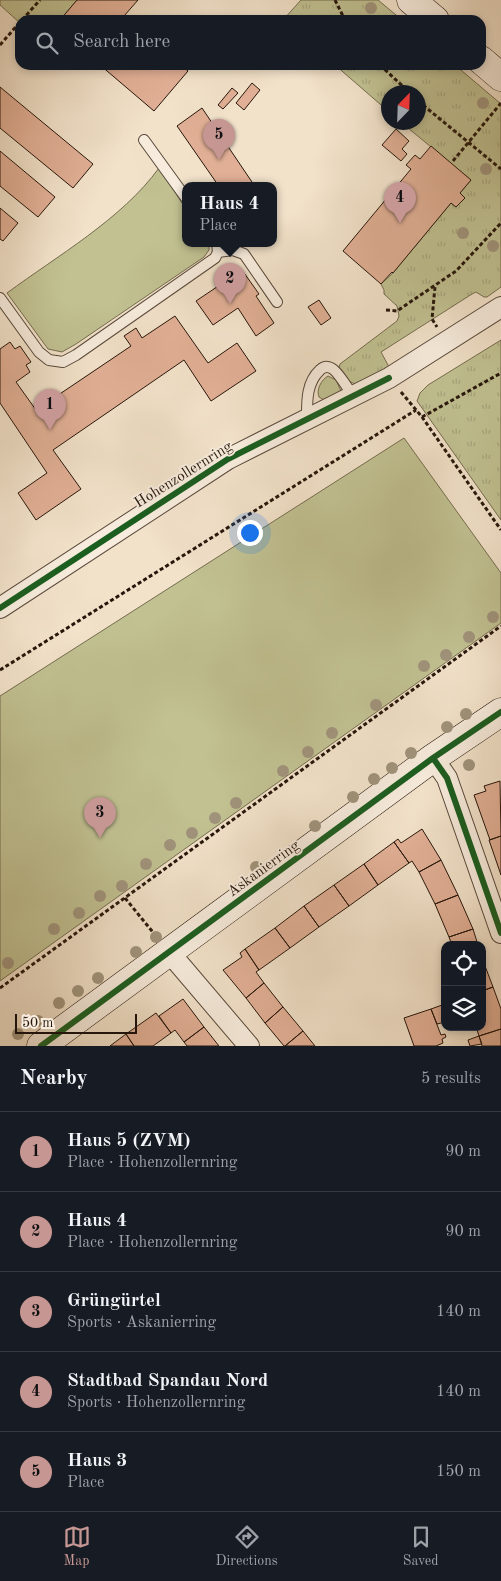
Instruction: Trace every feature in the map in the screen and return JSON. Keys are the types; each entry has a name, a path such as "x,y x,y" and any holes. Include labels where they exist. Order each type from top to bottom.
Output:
{"main road":[{"path":"486,64 501,77"},
{"name":"Askanierring","path":"41,1046 433,758 501,712"}],"street":[{"name":"Hohenzollernring","path":"0,608 228,459 389,378 501,307"},
{"path":"433,758 447,778 501,933"},
{"path":"169,952 249,1046"}],"lane":[{"path":"144,140 182,192"},
{"path":"0,298 38,352 49,360 63,362 76,355 215,258 217,247 244,254 277,302"},
{"path":"307,419 308,391 315,376 323,368 327,367 334,370 353,396"}],"path":[{"path":"26,15 40,0"},
{"path":"336,0 343,15"},
{"path":"0,45 15,28"},
{"path":"385,70 401,85"},
{"path":"453,161 501,103"},
{"path":"426,108 501,168"},
{"path":"386,310 396,311 456,272 501,223"},
{"path":"435,286 432,319 446,342"},
{"path":"422,417 501,373"},
{"path":"389,378 422,417 501,530"},
{"path":"0,670 416,410"},
{"path":"0,988 501,626"},
{"path":"125,898 152,931"}],"green space":[{"path":"0,0 77,0 64,15 15,15 15,18 0,5"},
{"path":"301,0 378,0 396,15 288,15"},
{"path":"341,70 461,70 501,104 501,287 487,297 476,292 472,294 381,352 389,367 365,382 355,384 349,381 339,368 340,364 397,321 399,316 397,306 384,294 381,284 393,273 451,203 456,207 465,198 460,193 471,180 410,130 426,130 426,85 381,85 381,105"},
{"path":"159,168 182,203 182,247 209,247 209,250 204,257 76,344 62,352 48,349 7,293 88,236 127,204"},
{"path":"501,340 501,520 417,401 420,393 428,385"},
{"path":"328,376 336,380 341,391 324,400 319,397 318,391 321,383"},
{"path":"404,438 501,573 501,623 0,981 0,696"}],"building":[{"path":"77,0 138,0 125,15 64,15"},
{"path":"106,70 187,70 188,71 154,111"},
{"path":"252,83 260,90 244,110 236,103"},
{"path":"0,87 93,164 73,188 0,128"},
{"path":"232,88 238,93 223,109 218,105"},
{"path":"202,108 252,182 216,182 177,126"},
{"path":"395,130 409,141 402,149 407,154 401,161 382,145"},
{"path":"431,146 471,180 460,193 465,198 456,207 451,203 393,273 381,284 343,251 411,169 406,165 415,155 420,159"},
{"path":"0,151 55,197 38,217 0,186"},
{"path":"0,208 18,223 3,241 0,239"},
{"path":"242,270 259,294 256,296 274,323 256,336 238,308 213,325 196,301"},
{"path":"319,300 331,318 321,325 308,307"},
{"path":"175,316 208,363 237,343 256,371 211,401 184,360 53,450 81,489 36,520 18,493 47,473 0,403 0,349 10,342 15,349 20,346 31,362 26,365 30,372 16,382 36,410 131,346 124,336 136,328 142,338"},
{"path":"500,781 501,836 490,840 474,795 486,791 484,786"},
{"path":"422,829 441,860 419,872 412,861 409,863 394,842 398,839 401,843"},
{"path":"501,836 501,875 489,840"},
{"path":"394,842 409,863 378,885 364,864"},
{"path":"441,860 458,895 435,904 419,872"},
{"path":"364,864 378,885 349,906 334,885"},
{"path":"334,885 349,906 319,927 304,906"},
{"path":"458,895 473,929 449,937 435,904"},
{"path":"304,906 319,927 290,948 275,928"},
{"path":"275,928 290,948 259,970 245,949"},
{"path":"473,929 477,941 450,941 449,937"},
{"path":"245,949 259,970 256,972 264,983 246,998 223,970 242,957 240,953"},
{"path":"486,969 493,987 486,990"},
{"path":"264,983 283,1007 265,1023 246,998"},
{"path":"493,987 501,1009 501,1029 479,1036 477,1031 486,1031 486,990"},
{"path":"183,999 204,1027 184,1042 175,1030 171,1033 159,1016"},
{"path":"441,1005 441,1023 437,1024 431,1009"},
{"path":"283,1007 303,1031 285,1046 265,1023"},
{"path":"431,1009 441,1035 445,1034 446,1037 442,1039 443,1043 436,1046 414,1046 404,1018"},
{"path":"156,1013 171,1033 153,1046 134,1046 126,1034"},
{"path":"204,1027 219,1046 187,1046 184,1042"},
{"path":"501,1029 501,1046 482,1046 479,1036"},
{"path":"303,1031 315,1046 285,1046"},
{"path":"126,1034 134,1046 110,1046"},
{"path":"479,1036 482,1044 470,1046 468,1040"}],"cycle path":[{"path":"0,608 228,459 389,378"},
{"path":"41,1046 433,758 501,712"},
{"path":"433,758 447,778 501,933"}],"place":[{"name":"Haus 3","path":"219,160"},
{"name":"Stadtbad Spandau Nord","path":"400,223"},
{"name":"Haus 4","path":"230,304"},
{"name":"Haus 5 (ZVM)","path":"50,430"},
{"name":"Grüngürtel","path":"100,838"}]}
